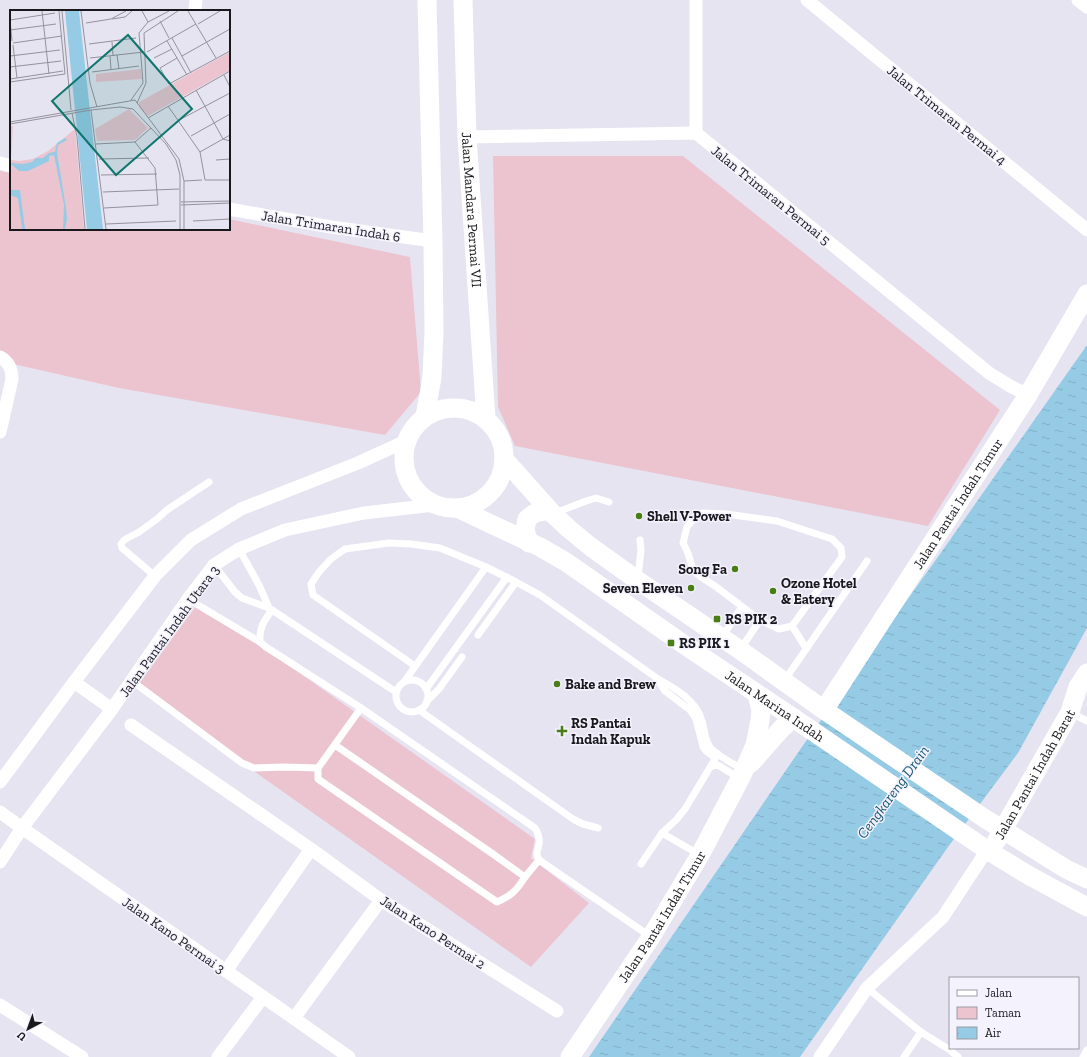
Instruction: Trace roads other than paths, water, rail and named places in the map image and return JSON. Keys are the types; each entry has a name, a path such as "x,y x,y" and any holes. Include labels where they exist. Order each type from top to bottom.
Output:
{"main road":[{"path":"424,417 432,377 434,332 427,0"},
{"name":"Jalan Mandara Permai VII","path":"463,0 467,137 486,419"},
{"name":"Jalan Pantai Indah Timur","path":"825,711 1028,395 1087,294"},
{"path":"456,408 471,411 486,419 496,430 502,444 504,459 501,477 492,493 477,504 459,509 446,509 434,506 418,495 407,479 403,460 406,441 413,427 424,417 439,410 456,408"},
{"name":"Jalan Marina Indah","path":"504,459 551,512 569,529 592,547 722,637 825,711 984,818 1066,869 1087,878"},
{"name":"Jalan Marina Indah","path":"459,509 530,542 566,562 987,850 1028,875 1087,907"},
{"path":"530,542 525,530 527,519 535,514 551,512"},
{"name":"Jalan Pantai Indah Barat","path":"987,850 1000,837 1002,830 1070,712 1083,683"},
{"name":"Jalan Pantai Indah Timur","path":"570,1057 651,937 700,855 742,775 755,745 760,721 761,710 757,694"},
{"name":"Jalan Pantai Indah Timur","path":"742,775 782,728 794,718"},
{"path":"1028,875 1025,870 1026,861 1033,855 1040,853"}],"street":[{"path":"195,10 196,0"},
{"path":"467,137 696,134 696,0"},
{"name":"Jalan Trimaran Permai 4","path":"807,0 1087,230"},
{"path":"1078,0 1087,7"},
{"name":"Jalan Trimaran Permai 5","path":"696,134 989,374 1028,395"},
{"path":"0,163 10,166"},
{"name":"Jalan Trimaran Indah 6","path":"230,209 331,227 433,241"},
{"path":"0,357 9,364 12,370 12,378 0,432"},
{"path":"0,782 155,576 191,540 241,509 358,463 406,441"},
{"name":"Jalan Pantai Indah Utara 3","path":"0,862 22,828 112,709 214,565 239,549 285,530 364,513 434,506"},
{"path":"74,682 112,709"},
{"name":"Jalan Kano Permai 2","path":"131,725 311,849 382,900 557,1011"},
{"name":"Jalan Kano Permai 3","path":"0,812 349,1057"},
{"path":"226,971 311,849"},
{"path":"820,1057 867,988 943,917 987,850"},
{"path":"294,1018 382,900"},
{"path":"218,1057 263,997"},
{"path":"0,1005 82,1057"}],"lane":[{"path":"155,576 122,548 124,540 139,532 167,510 209,482"},
{"path":"551,512 596,498 609,502"},
{"path":"702,513 726,514 777,521 832,539 841,548 842,557 792,626 779,629 760,620 693,570 688,553 683,543 687,527 702,513"},
{"path":"638,580 642,550 640,540"},
{"path":"415,666 313,595 311,584 331,558 345,549 389,543 411,544 440,548 507,577 540,595 658,680 672,686 691,702 701,715 707,742 711,749 717,756 742,775"},
{"path":"239,549 271,609"},
{"path":"783,681 867,561"},
{"path":"214,565 235,592 242,598 271,609 396,692"},
{"path":"462,657 439,689 419,710 407,712 398,704 396,692 399,686 404,682 486,567"},
{"path":"426,689 507,577"},
{"path":"478,635 516,582"},
{"path":"188,600 260,642 361,708 535,828 539,833 540,843 536,851 539,860 651,937"},
{"path":"722,637 742,607"},
{"path":"260,642 259,634 262,625 271,609"},
{"path":"740,650 760,620"},
{"path":"792,626 806,648"},
{"path":"404,682 410,680 422,684 428,694 427,701"},
{"path":"132,681 242,763 254,768 318,768"},
{"path":"361,708 318,768 318,779 497,902 507,898 516,890 539,860"},
{"path":"419,710 573,819 598,828"},
{"path":"1070,712 1087,721"},
{"path":"335,745 487,849 525,877"},
{"path":"641,864 662,833 685,809 717,756"},
{"path":"711,766 718,765 742,775"},
{"path":"662,833 700,855"},
{"path":"867,988 921,1032 950,1050 958,1057"},
{"path":"904,1057 921,1032"},
{"path":"1083,1057 1087,1050"}],"water":[{"name":"Cengkareng Drain","path":"1087,345 1087,628 1018,753 948,847 800,1057 589,1057 806,741"}],"place":[{"name":"Shell V-Power","path":"639,516"},
{"name":"Song Fa","path":"735,569"},
{"name":"Seven Eleven","path":"691,588"},
{"name":"Ozone Hotel & Eatery","path":"773,591"},
{"name":"RS PIK 2","path":"717,619"},
{"name":"RS PIK 1","path":"671,643"},
{"name":"Bake and Brew","path":"557,684"},
{"name":"RS Pantai Indah Kapuk","path":"562,731"}]}
